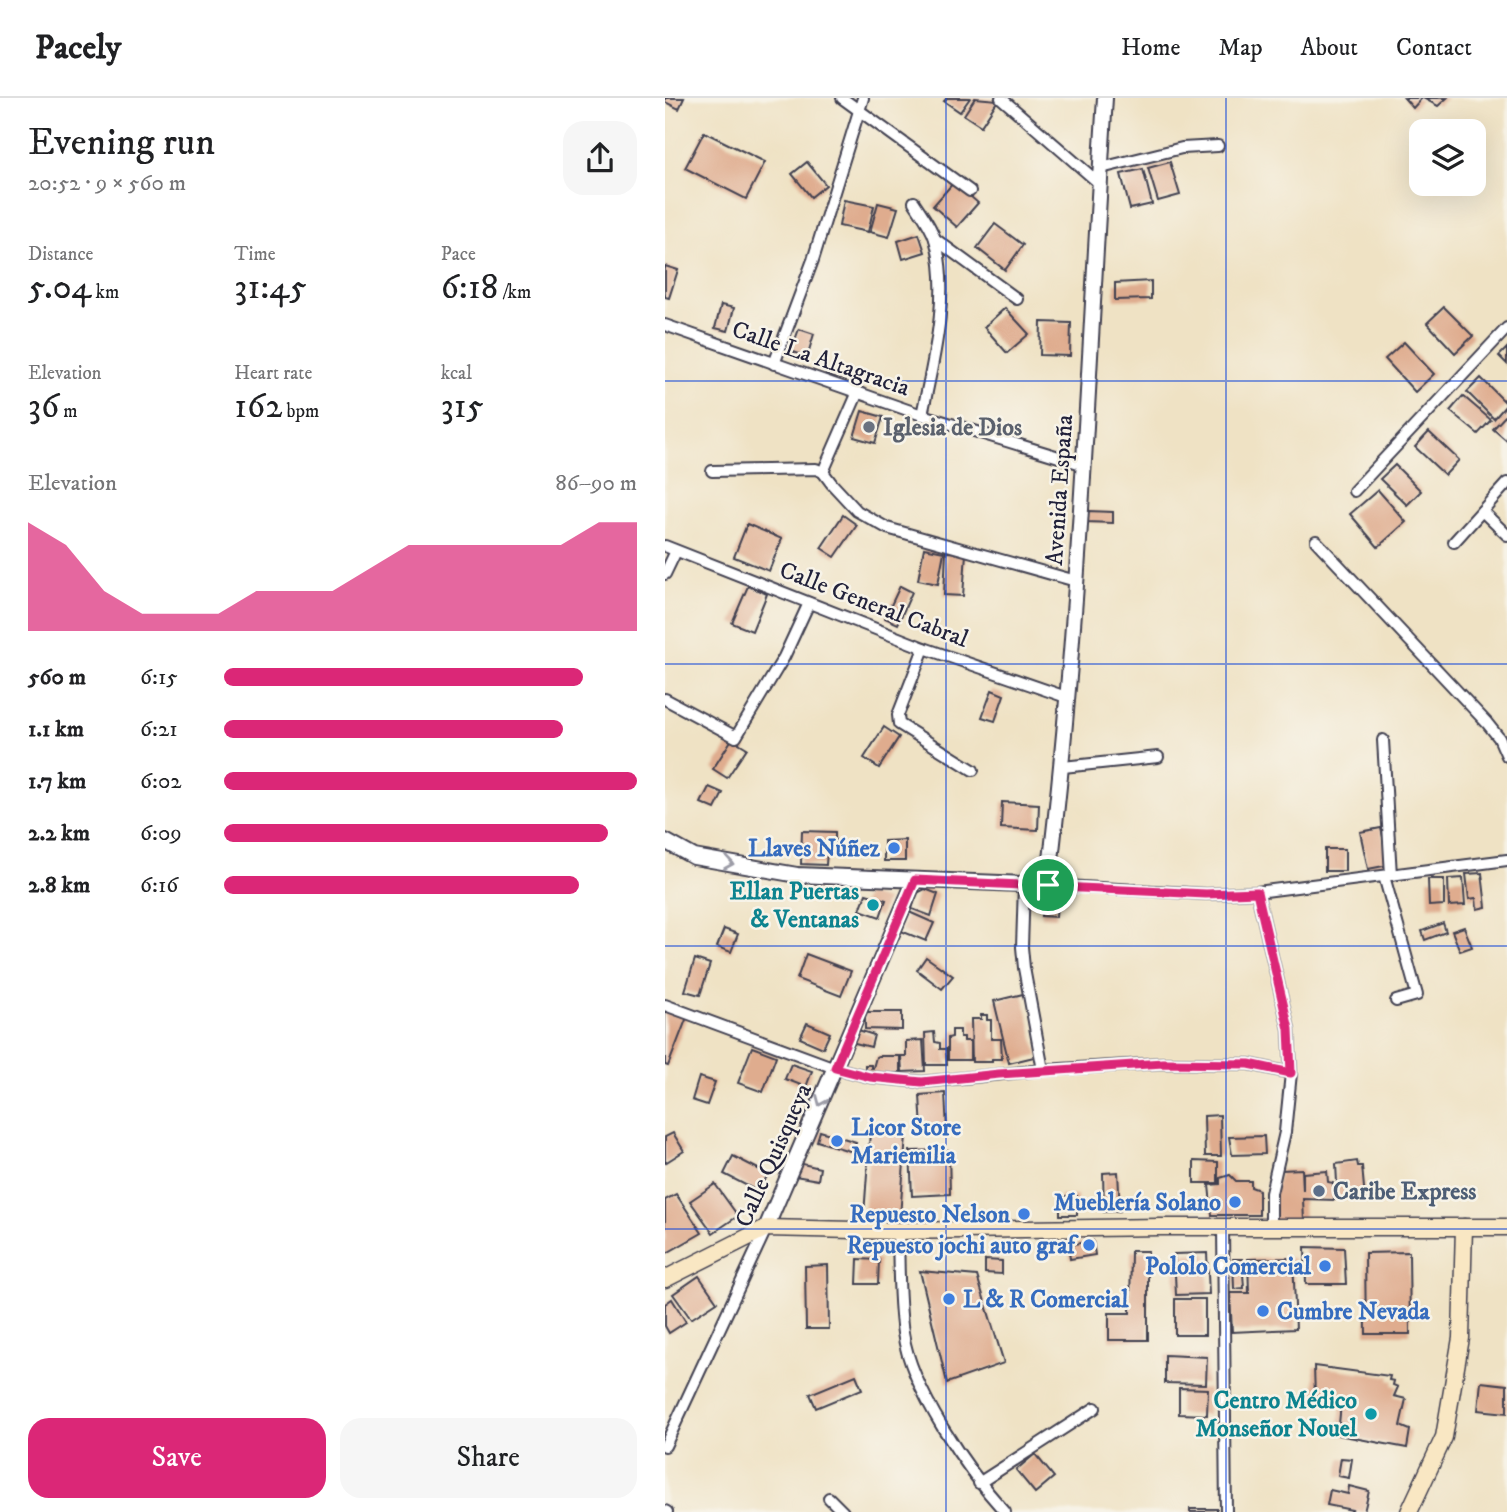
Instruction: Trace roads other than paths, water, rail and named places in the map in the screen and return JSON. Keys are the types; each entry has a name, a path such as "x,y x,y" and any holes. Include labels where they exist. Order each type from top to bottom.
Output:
{"main road":[{"path":"665,1279 766,1228 898,1231 1160,1227 1507,1227"},
{"path":"1409,1512 1444,1437 1461,1338 1464,1227"}],"street":[{"path":"842,98 970,191"},
{"path":"774,364 813,260 863,98"},
{"path":"1002,98 1100,184"},
{"name":"Avenida España","path":"1048,885 1069,698 1105,98"},
{"path":"1101,168 1182,148 1218,146"},
{"path":"914,202 935,239 939,270 940,323 922,415"},
{"path":"935,239 1017,299"},
{"name":"Calle La Altagracia","path":"665,325 922,415 1085,465"},
{"path":"1354,491 1507,328"},
{"path":"823,471 857,393"},
{"path":"712,471 808,468 823,471 857,511 887,528 1076,581"},
{"path":"1454,542 1507,483"},
{"path":"1482,511 1507,535"},
{"path":"1316,541 1487,723 1499,738 1507,756"},
{"name":"Calle General Cabral","path":"665,546 924,648 1069,698"},
{"path":"665,574 676,551"},
{"path":"665,699 736,737 775,674 809,603"},
{"path":"924,648 898,715 899,724 972,770"},
{"path":"1383,740 1388,875 1417,995 1396,1001"},
{"path":"1063,767 1158,757"},
{"path":"665,841 694,857 797,875 1206,894 1257,892 1507,860"},
{"name":"Calle Quisqueya","path":"665,1446 766,1228 915,880"},
{"path":"1024,885 1021,947 1044,1070"},
{"path":"1257,892 1289,1029 1291,1073 1285,1132 1271,1194 1271,1227"},
{"path":"665,1004 835,1068 870,1077 922,1082 1044,1070 1163,1063 1249,1064 1291,1073"},
{"path":"1223,1228 1226,1512"},
{"path":"898,1231 903,1336 918,1381 941,1424 979,1483 1005,1512"},
{"path":"979,1483 1095,1408"},
{"path":"829,1498 843,1512"}],"place":[{"name":"Iglesia de Dios","path":"869,427"},
{"name":"Llaves Núñez","path":"894,848"},
{"name":"Ellan Puertas & Ventanas","path":"873,905"},
{"name":"Licor Store Mariemilia","path":"837,1141"},
{"name":"Caribe Express","path":"1319,1191"},
{"name":"Mueblería Solano","path":"1235,1202"},
{"name":"Repuesto Nelson","path":"1024,1214"},
{"name":"Repuesto jochi auto graf","path":"1089,1245"},
{"name":"Pololo Comercial","path":"1325,1266"},
{"name":"L & R Comercial","path":"949,1299"},
{"name":"Cumbre Nevada","path":"1263,1311"},
{"name":"Centro Médico Monseñor Nouel","path":"1371,1414"}]}
